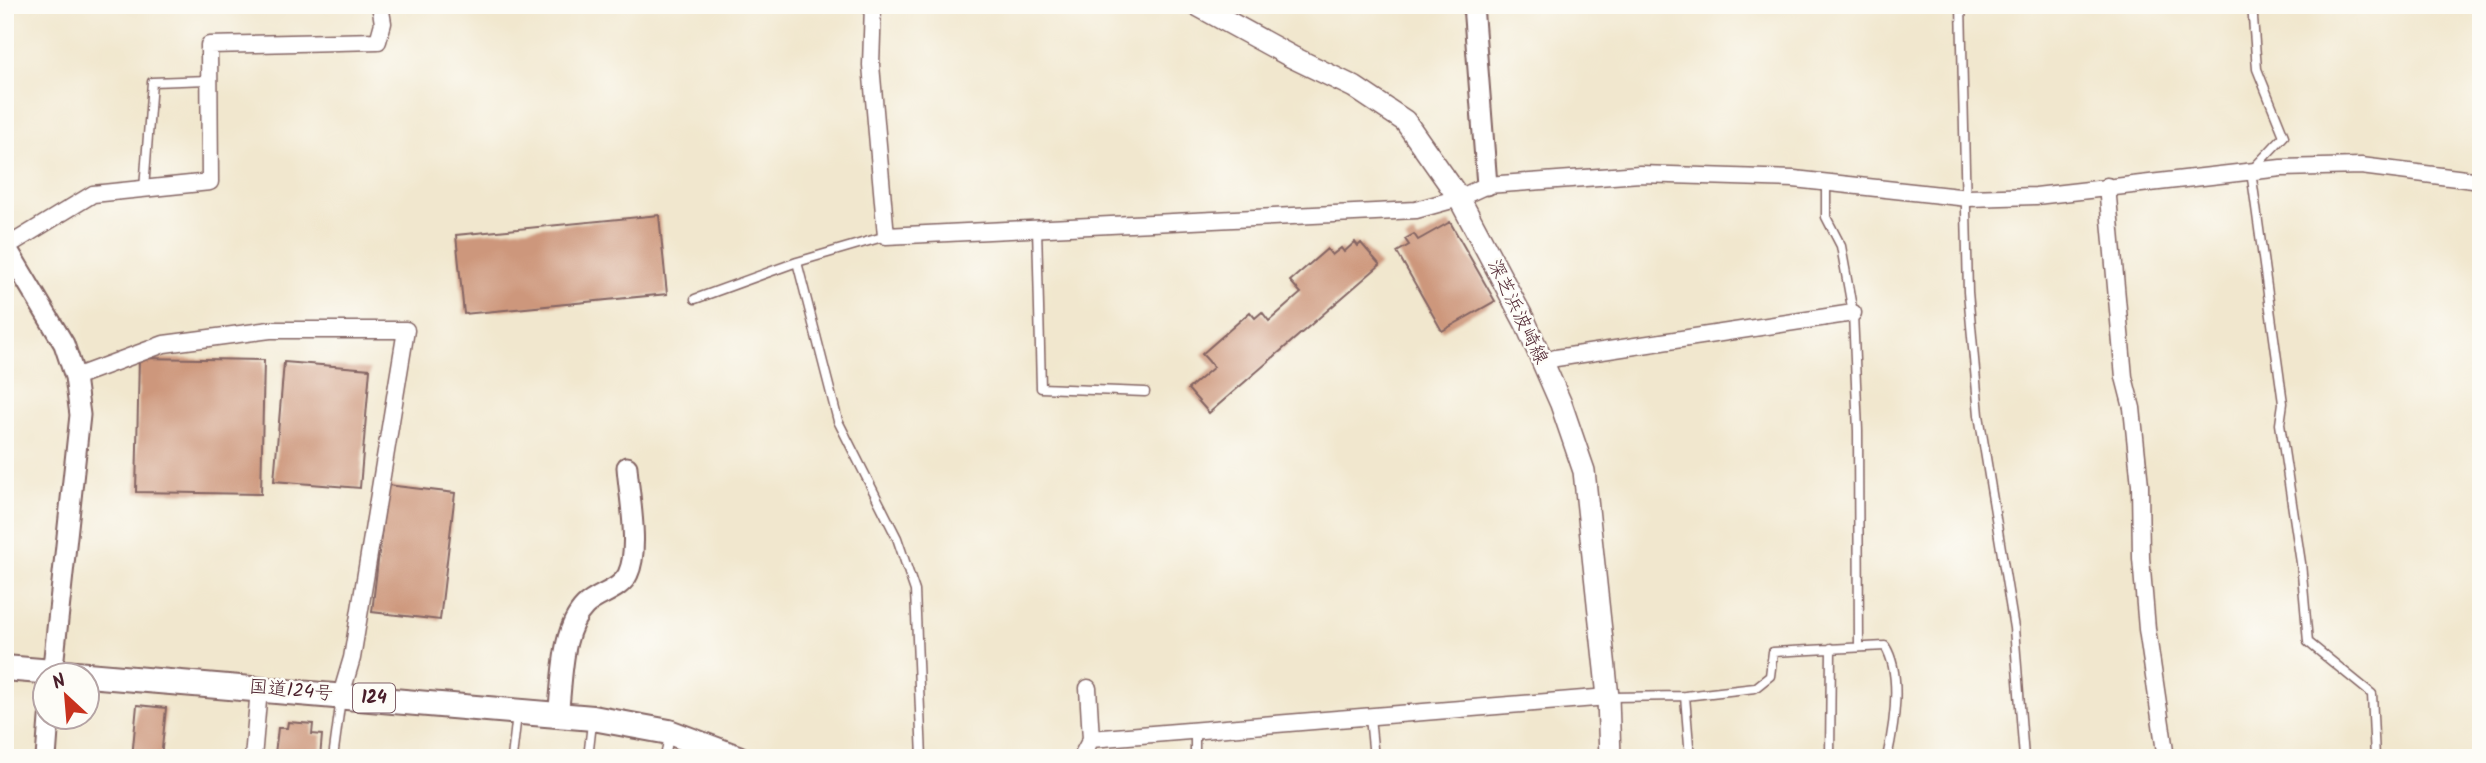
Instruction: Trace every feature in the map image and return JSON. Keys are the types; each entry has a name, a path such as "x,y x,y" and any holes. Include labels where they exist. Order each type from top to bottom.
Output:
{"highway":[{"name":"国道124号","path":"5,668 32,671"},
{"name":"国道124号","path":"102,678 341,695 593,718 669,732 738,758"}],"main road":[{"name":"深芝浜波崎線","path":"1197,5 1292,57 1354,86 1405,121 1460,198 1526,324 1584,471 1608,697 1610,758"}],"street":[{"path":"54,662 80,415 75,377 64,344 6,246 93,194 210,182 209,45 378,41 383,23 380,5"},
{"path":"873,5 871,65 886,236 1416,210 1460,198 1487,185 1640,174 1721,175 1826,182 1968,198 2036,196 2251,171 2361,166 2481,181"},
{"path":"1473,5 1487,185"},
{"path":"2107,186 2124,377 2132,408 2140,485 2141,558 2147,629 2166,758"},
{"path":"1543,362 1853,313"},
{"path":"75,377 164,344 270,330 406,330 392,428 352,658 341,695"},
{"path":"558,715 569,634 575,619 592,601 622,582 632,561 627,467"},
{"path":"1081,758 1091,739 1087,688"},
{"path":"253,758 259,689"},
{"path":"1091,739 1608,697"},
{"path":"46,758 49,732"}],"lane":[{"path":"1961,5 1968,198 1968,292 1979,415 2014,628 2024,758"},
{"path":"2252,5 2257,69 2284,136 2251,171 2283,403 2280,424 2301,563 2308,642 2372,694 2375,758"},
{"path":"144,188 152,82 209,80"},
{"path":"1826,182 1826,218 1841,246 1853,313 1858,431 1859,646"},
{"path":"1037,227 1041,387 1145,392"},
{"path":"695,299 797,262 886,236"},
{"path":"797,262 838,421 897,538 915,591 922,758"},
{"path":"1608,697 1685,696 1755,688 1770,676 1773,652 1885,646 1891,657 1896,719 1886,758"},
{"path":"1830,758 1831,648"},
{"path":"333,758 341,695"},
{"path":"1685,696 1690,758"},
{"path":"512,758 517,710"},
{"path":"1370,717 1374,758"},
{"path":"588,758 593,718"},
{"path":"1195,729 1195,758"},
{"path":"665,758 669,732"}],"building":[{"path":"659,215 667,294 464,314 456,235"},
{"path":"1450,222 1495,301 1442,331 1397,252 1409,245 1405,239 1414,234 1418,240"},
{"path":"1355,242 1358,246 1361,243 1380,265 1209,413 1188,389 1214,367 1202,354 1250,312 1255,318 1262,312 1269,321 1301,293 1290,281 1327,249 1332,255 1341,248 1344,252"},
{"path":"139,358 264,360 261,494 136,492"},
{"path":"284,362 370,369 360,488 274,481"},
{"path":"387,485 455,493 440,620 372,612"},
{"path":"137,705 166,708 161,758 132,758"},
{"path":"288,722 313,724 312,734 322,735 320,758 287,758 275,754 278,728 287,728"}]}
